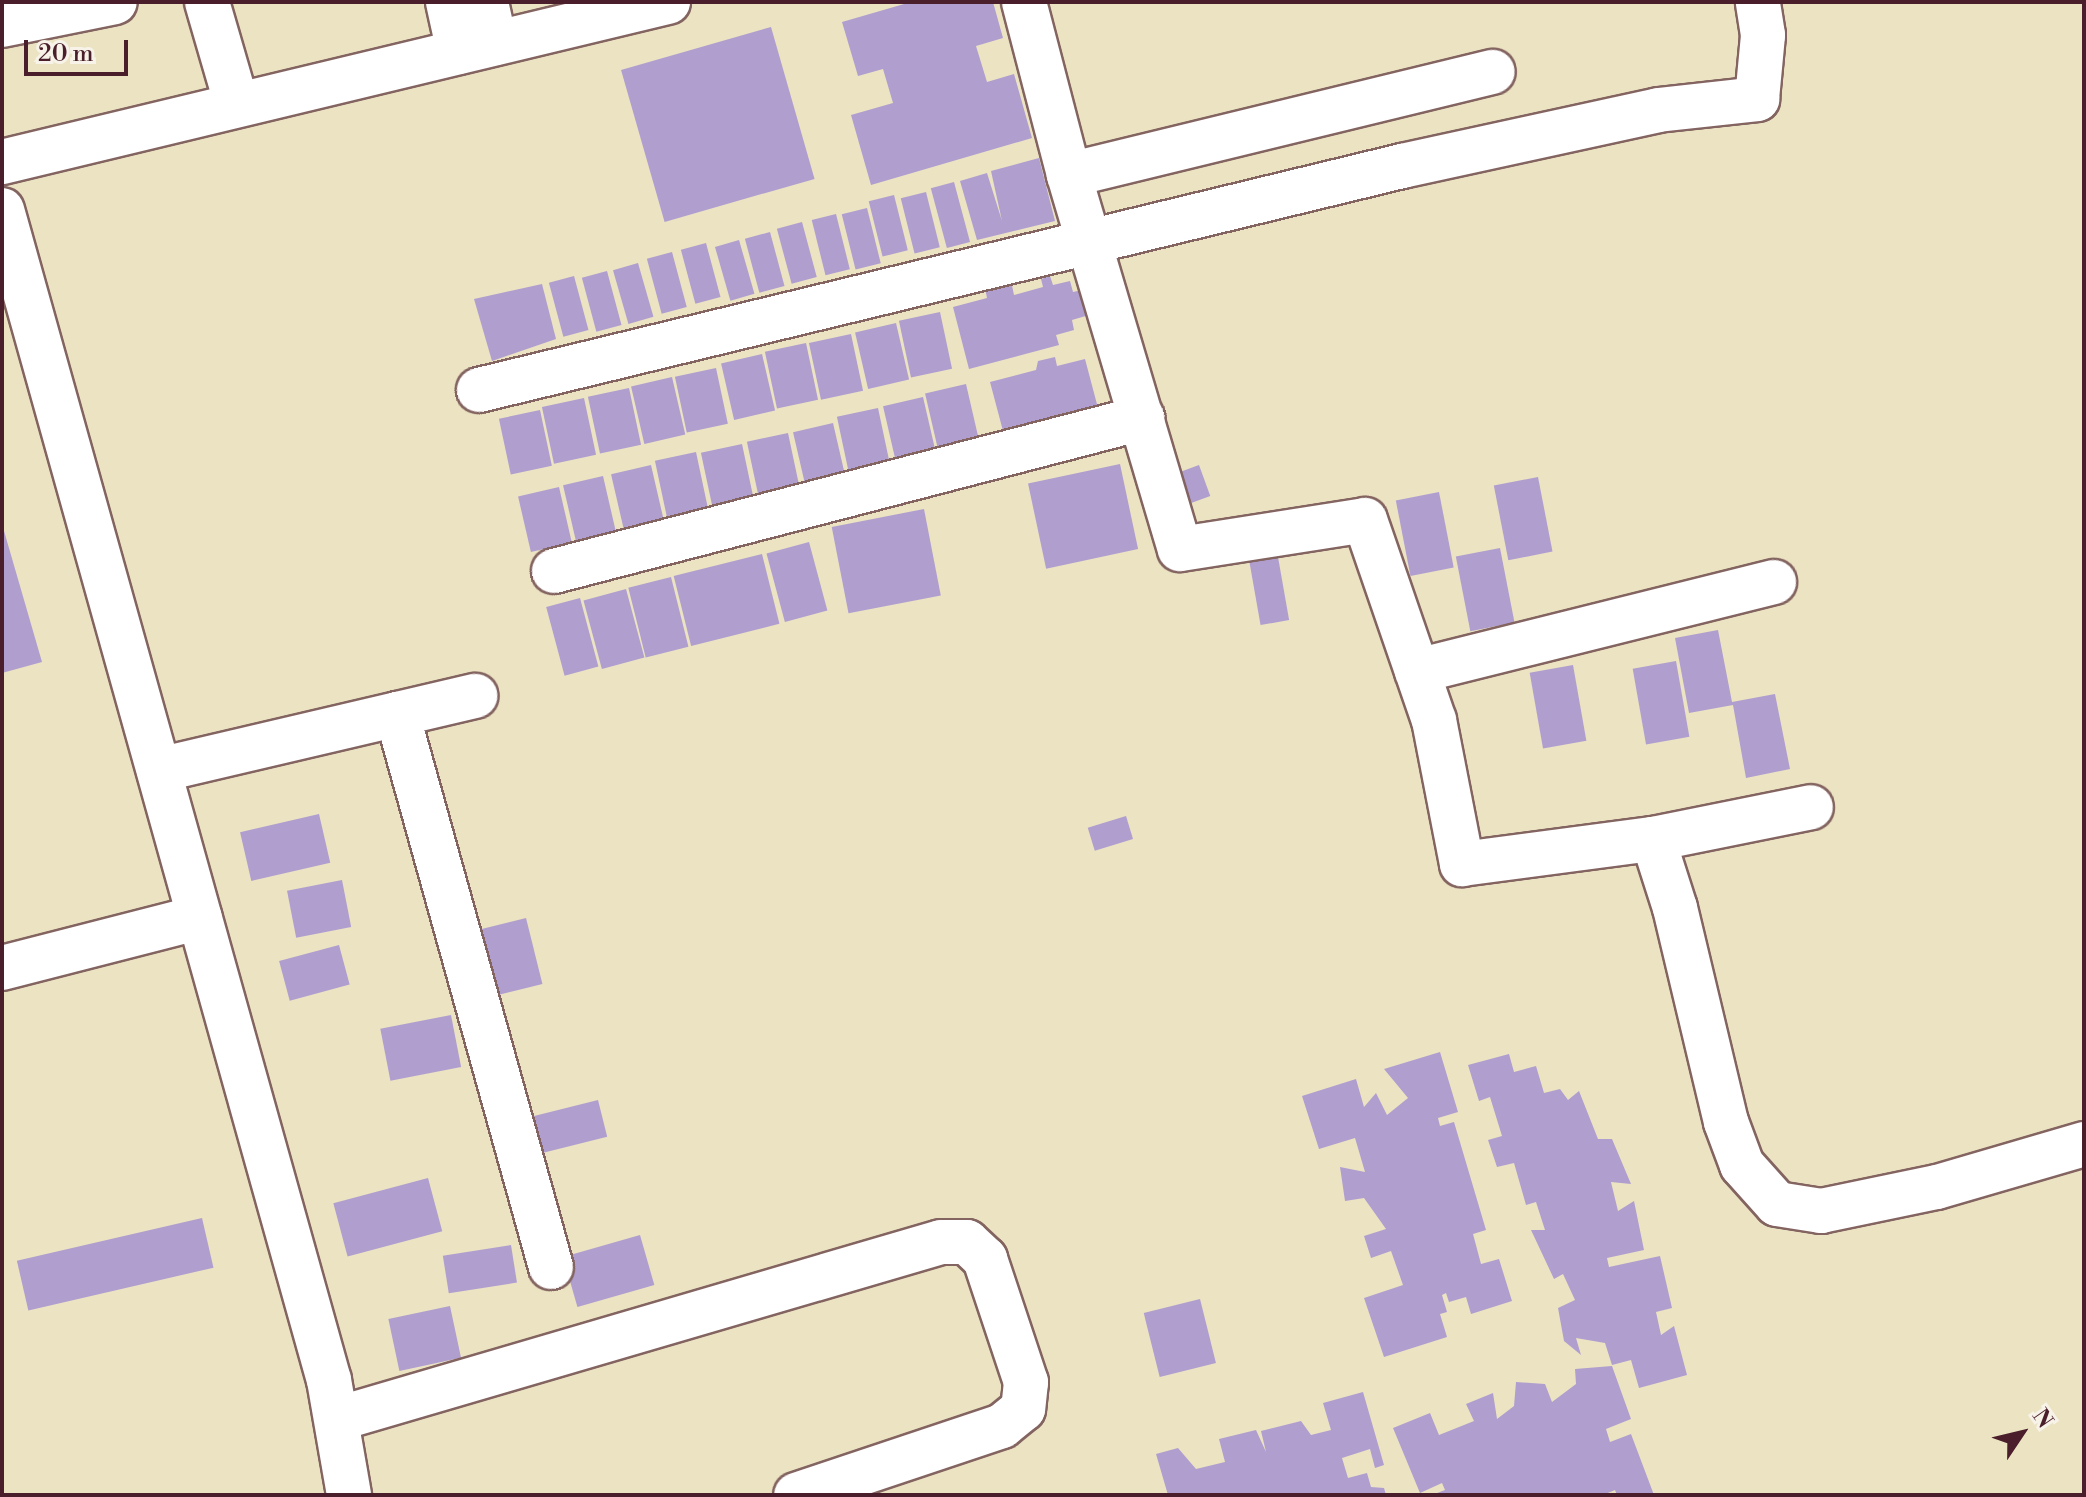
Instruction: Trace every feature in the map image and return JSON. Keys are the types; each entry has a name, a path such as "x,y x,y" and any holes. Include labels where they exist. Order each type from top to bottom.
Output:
{"street":[{"path":"13,17 115,2"},
{"path":"207,2 237,105"},
{"path":"448,2 480,32"},
{"path":"2,162 237,105 480,32 668,2"},
{"path":"1024,2 1069,175 1092,244 1180,549 1365,520 1434,720 1462,864 1653,839 1811,807"},
{"path":"479,390 1092,244 1416,163 1658,110 1757,99 1763,35 1758,2"},
{"path":"1069,175 1493,72"},
{"path":"2,210 337,1419 349,1495"},
{"path":"554,571 1142,418"},
{"path":"1417,671 1774,582"},
{"path":"159,770 475,696"},
{"path":"397,714 551,1267"},
{"path":"1653,839 1675,908 1726,1122 1742,1165 1777,1204 1821,1211 1937,1187 2084,1144"},
{"path":"2,968 200,917"},
{"path":"337,1419 941,1242 967,1242 985,1259 1026,1382 1023,1409 1002,1426 796,1495"}],"building":[{"path":"911,2 993,2 1003,38 976,46 987,82 1014,74 1032,138 871,185 851,115 893,103 883,69 858,76 842,22"},
{"path":"771,27 815,179 665,222 621,70"},
{"path":"1039,158 1055,221 977,240 960,181 987,173 1002,221 991,171"},
{"path":"954,182 970,242 947,248 931,188"},
{"path":"926,192 940,247 915,254 901,198"},
{"path":"894,195 908,250 883,257 869,201"},
{"path":"867,208 881,263 856,270 842,214"},
{"path":"836,214 850,269 826,275 812,220"},
{"path":"802,222 817,277 792,284 777,229"},
{"path":"770,232 784,286 759,293 745,239"},
{"path":"739,240 754,294 730,301 715,247"},
{"path":"706,243 720,297 695,304 681,250"},
{"path":"672,252 687,307 662,314 647,259"},
{"path":"638,263 653,317 628,324 613,270"},
{"path":"607,271 621,325 596,332 582,278"},
{"path":"574,276 588,330 563,337 549,283"},
{"path":"1050,276 1053,285 1070,281 1073,292 1082,290 1089,315 1072,320 1074,330 1056,335 1059,345 969,369 953,307 987,298 985,288 1011,281 1014,295 1043,287 1041,279"},
{"path":"542,284 556,339 492,361 474,299"},
{"path":"940,312 952,369 911,377 899,321"},
{"path":"896,323 909,380 868,389 855,332"},
{"path":"851,334 863,391 821,400 809,343"},
{"path":"806,343 818,400 777,408 765,352"},
{"path":"762,354 775,411 734,420 721,363"},
{"path":"1055,357 1057,366 1085,359 1098,408 1003,431 990,382 1036,370 1038,361"},
{"path":"716,368 728,424 687,432 675,377"},
{"path":"672,377 685,434 644,444 631,386"},
{"path":"966,384 979,441 938,450 925,393"},
{"path":"629,388 641,445 600,453 588,397"},
{"path":"923,397 936,454 896,463 883,406"},
{"path":"584,398 596,455 554,464 542,407"},
{"path":"878,408 890,465 849,473 837,417"},
{"path":"540,410 552,466 511,474 499,419"},
{"path":"833,423 846,480 806,490 793,432"},
{"path":"788,433 800,490 759,498 747,442"},
{"path":"742,444 754,501 713,509 701,453"},
{"path":"696,452 708,509 667,517 655,461"},
{"path":"1120,464 1138,549 1046,569 1028,484"},
{"path":"651,465 664,522 624,531 611,474"},
{"path":"1199,465 1210,496 1183,506 1172,475"},
{"path":"603,476 616,533 576,542 563,485"},
{"path":"1538,477 1553,552 1508,560 1494,486"},
{"path":"559,487 572,543 531,552 518,496"},
{"path":"1439,492 1454,568 1411,576 1396,500"},
{"path":"924,509 941,595 849,613 832,527"},
{"path":"2,524 42,662 2,673"},
{"path":"809,542 827,611 785,622 766,553"},
{"path":"1500,548 1515,623 1470,631 1456,557"},
{"path":"762,554 779,624 691,646 674,576"},
{"path":"1278,557 1289,620 1261,625 1249,562"},
{"path":"671,577 688,647 646,658 628,588"},
{"path":"626,589 644,658 602,669 583,600"},
{"path":"580,598 598,667 565,676 546,607"},
{"path":"1718,630 1732,702 1775,694 1790,769 1746,778 1733,705 1689,713 1675,638"},
{"path":"1676,661 1689,737 1646,744 1633,669"},
{"path":"1573,665 1586,741 1543,748 1530,673"},
{"path":"319,814 330,863 251,881 240,832"},
{"path":"1126,816 1133,839 1095,851 1088,828"},
{"path":"342,880 351,927 296,938 287,891"},
{"path":"526,918 542,984 491,997 475,931"},
{"path":"339,945 350,985 290,1001 279,961"},
{"path":"451,1015 461,1067 390,1081 380,1029"},
{"path":"1440,1052 1458,1112 1438,1118 1440,1126 1454,1122 1486,1230 1473,1234 1481,1264 1499,1259 1512,1301 1471,1314 1466,1297 1449,1302 1446,1293 1442,1295 1447,1312 1440,1314 1447,1337 1384,1357 1364,1298 1403,1285 1391,1251 1371,1258 1364,1236 1386,1229 1364,1198 1345,1201 1340,1167 1365,1172 1355,1138 1319,1149 1302,1096 1356,1079 1364,1107 1376,1093 1387,1115 1408,1098 1384,1069"},
{"path":"1509,1054 1514,1072 1536,1066 1544,1093 1560,1089 1568,1100 1579,1091 1598,1139 1612,1139 1631,1184 1611,1182 1618,1211 1634,1201 1644,1250 1607,1258 1609,1267 1660,1256 1672,1308 1656,1312 1661,1335 1674,1326 1687,1375 1639,1388 1631,1360 1612,1365 1605,1343 1576,1338 1581,1355 1564,1341 1558,1308 1575,1300 1563,1274 1554,1279 1531,1230 1545,1230 1536,1202 1526,1205 1514,1163 1497,1167 1488,1140 1502,1136 1490,1097 1479,1101 1468,1065"},
{"path":"598,1100 607,1137 539,1154 530,1117"},
{"path":"428,1178 442,1231 348,1256 333,1203"},
{"path":"202,1218 213,1268 28,1310 17,1261"},
{"path":"640,1235 654,1285 577,1307 563,1257"},
{"path":"511,1245 517,1283 449,1293 443,1256"},
{"path":"1200,1299 1216,1363 1160,1377 1144,1313"},
{"path":"450,1306 461,1358 399,1371 388,1319"},
{"path":"1612,1366 1631,1419 1606,1429 1610,1442 1631,1434 1654,1495 1617,1495 1615,1490 1603,1495 1432,1495 1445,1490 1442,1483 1420,1493 1393,1428 1430,1413 1439,1435 1474,1421 1466,1404 1493,1393 1497,1419 1514,1406 1516,1382 1545,1384 1552,1402 1576,1384 1575,1369"},
{"path":"1363,1392 1384,1465 1375,1468 1370,1449 1342,1458 1348,1478 1367,1473 1371,1487 1384,1488 1386,1495 1168,1495 1156,1454 1178,1448 1196,1469 1225,1462 1219,1439 1256,1430 1266,1452 1261,1431 1301,1421 1311,1435 1331,1430 1323,1403"}]}
